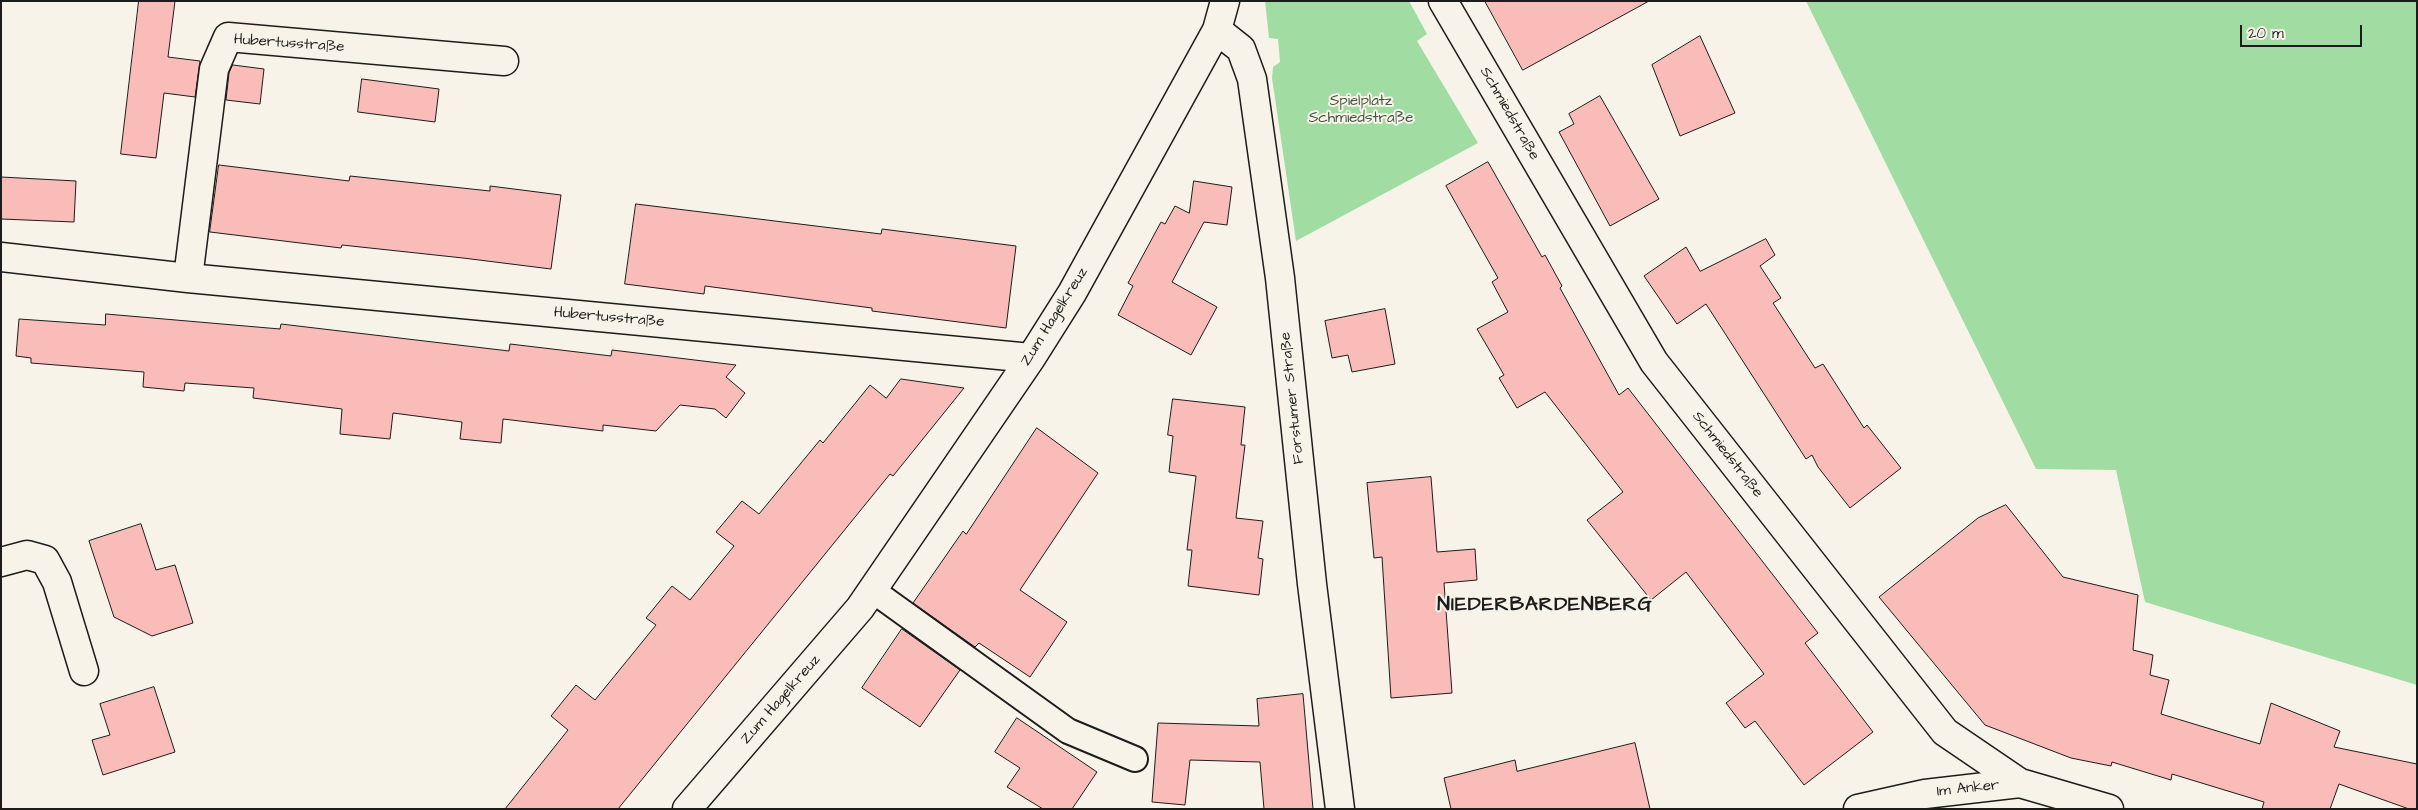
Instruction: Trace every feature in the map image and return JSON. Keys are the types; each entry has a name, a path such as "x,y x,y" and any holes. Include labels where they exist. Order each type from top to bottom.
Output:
{"street":[{"path":"1217,30 1225,1"},
{"name":"Schmiedstraße","path":"1444,1 1654,362 1945,732 2020,784 2109,809"},
{"name":"Zum Hagelkreuz","path":"688,809 860,608 1031,358 1072,293 1217,30"},
{"name":"Forstumer Straße","path":"1217,30 1241,49 1252,79 1280,278 1312,584 1340,809"},
{"name":"Hubertusstraße","path":"188,278 214,69 228,37 504,61"},
{"name":"Hubertusstraße","path":"1,257 188,278 1031,358"},
{"path":"1,562 27,555 45,560 58,582 84,671"},
{"name":"Im Anker","path":"1858,809 1925,794 2020,784"}],"lane":[{"path":"872,590 1068,731 1135,759"}],"green space":[{"name":"Spielplatz Schmiedstraße","path":"1265,1 1409,1 1427,34 1417,41 1478,143 1296,241 1272,78 1273,67 1280,62 1278,39 1269,38"},
{"path":"1806,1 2417,1 2417,685 2145,602 2116,470 2036,469"}],"building":[{"path":"139,1 175,1 168,57 200,61 195,97 164,93 156,158 121,154"},
{"path":"1485,1 1649,1 1523,70"},
{"path":"1700,36 1735,113 1680,136 1652,65"},
{"path":"233,65 264,69 260,104 226,100 229,73"},
{"path":"362,79 439,89 435,122 358,112"},
{"path":"1600,96 1659,199 1610,226 1559,132 1574,124 1569,114"},
{"path":"1488,162 1542,257 1545,255 1562,286 1560,288 1619,395 1628,388 1818,633 1805,643 1873,732 1804,785 1755,721 1745,728 1726,703 1764,674 1686,572 1651,600 1587,520 1623,492 1545,392 1517,408 1499,378 1504,375 1477,329 1508,312 1492,282 1498,278 1446,186"},
{"path":"219,165 349,181 350,176 490,191 490,186 561,195 551,269 342,245 341,248 210,232"},
{"path":"1,177 76,181 74,222 1,219"},
{"path":"1194,181 1232,187 1227,225 1204,222 1172,282 1217,307 1191,355 1118,315 1133,286 1128,283 1161,222 1165,224 1175,206 1189,213"},
{"path":"636,204 881,234 882,229 1016,246 1006,328 872,311 872,308 705,286 704,294 625,284"},
{"path":"1766,239 1775,255 1760,266 1781,298 1773,303 1815,368 1823,364 1864,428 1867,425 1901,468 1850,508 1818,467 1812,455 1806,459 1706,304 1677,324 1644,276 1686,247 1700,271"},
{"path":"1385,309 1395,364 1352,372 1348,355 1332,358 1325,321"},
{"path":"106,314 280,329 281,324 509,351 510,344 611,356 612,350 736,365 726,377 745,393 726,418 715,409 680,405 656,431 603,425 603,431 503,419 501,443 460,439 462,422 393,413 390,439 340,434 342,409 253,398 254,388 185,383 184,391 143,387 144,372 31,363 31,358 16,356 19,319 105,325"},
{"path":"901,379 964,388 893,476 890,474 618,809 505,809 568,730 551,716 576,685 595,700 656,625 646,618 672,586 690,600 734,546 716,532 742,501 759,514 820,440 823,443 870,385 886,398"},
{"path":"1173,399 1245,407 1241,445 1245,445 1236,518 1263,521 1258,558 1263,559 1259,595 1188,586 1192,550 1187,550 1196,476 1169,472 1173,436 1168,435"},
{"path":"1037,428 1098,473 1020,590 1067,622 1030,677 979,643 975,647 913,603 963,531 966,534"},
{"path":"1431,477 1437,552 1475,549 1477,580 1444,583 1452,693 1391,698 1382,557 1374,558 1367,483"},
{"path":"2006,505 2063,577 2138,595 2133,650 2153,655 2150,675 2169,680 2161,714 2260,744 2271,703 2340,731 2334,747 2417,764 2417,809 2409,809 2339,784 2330,809 2262,809 2264,802 2172,774 2171,780 2112,762 2111,766 2071,758 1985,725 1879,597 1978,518"},
{"path":"141,524 156,570 175,565 193,623 152,636 114,617 89,541"},
{"path":"902,629 960,670 920,727 862,688"},
{"path":"154,687 175,752 103,775 92,740 110,735 100,704"},
{"path":"1303,694 1313,809 1264,809 1260,762 1190,760 1185,805 1152,802 1158,723 1259,726 1257,699"},
{"path":"1017,718 1097,772 1072,809 1043,809 1007,787 1020,768 995,752"},
{"path":"1635,743 1650,809 1451,809 1444,778 1515,760 1517,771"}],"district":[{"name":"NIEDERBARDENBERG","path":"1545,606"}]}
